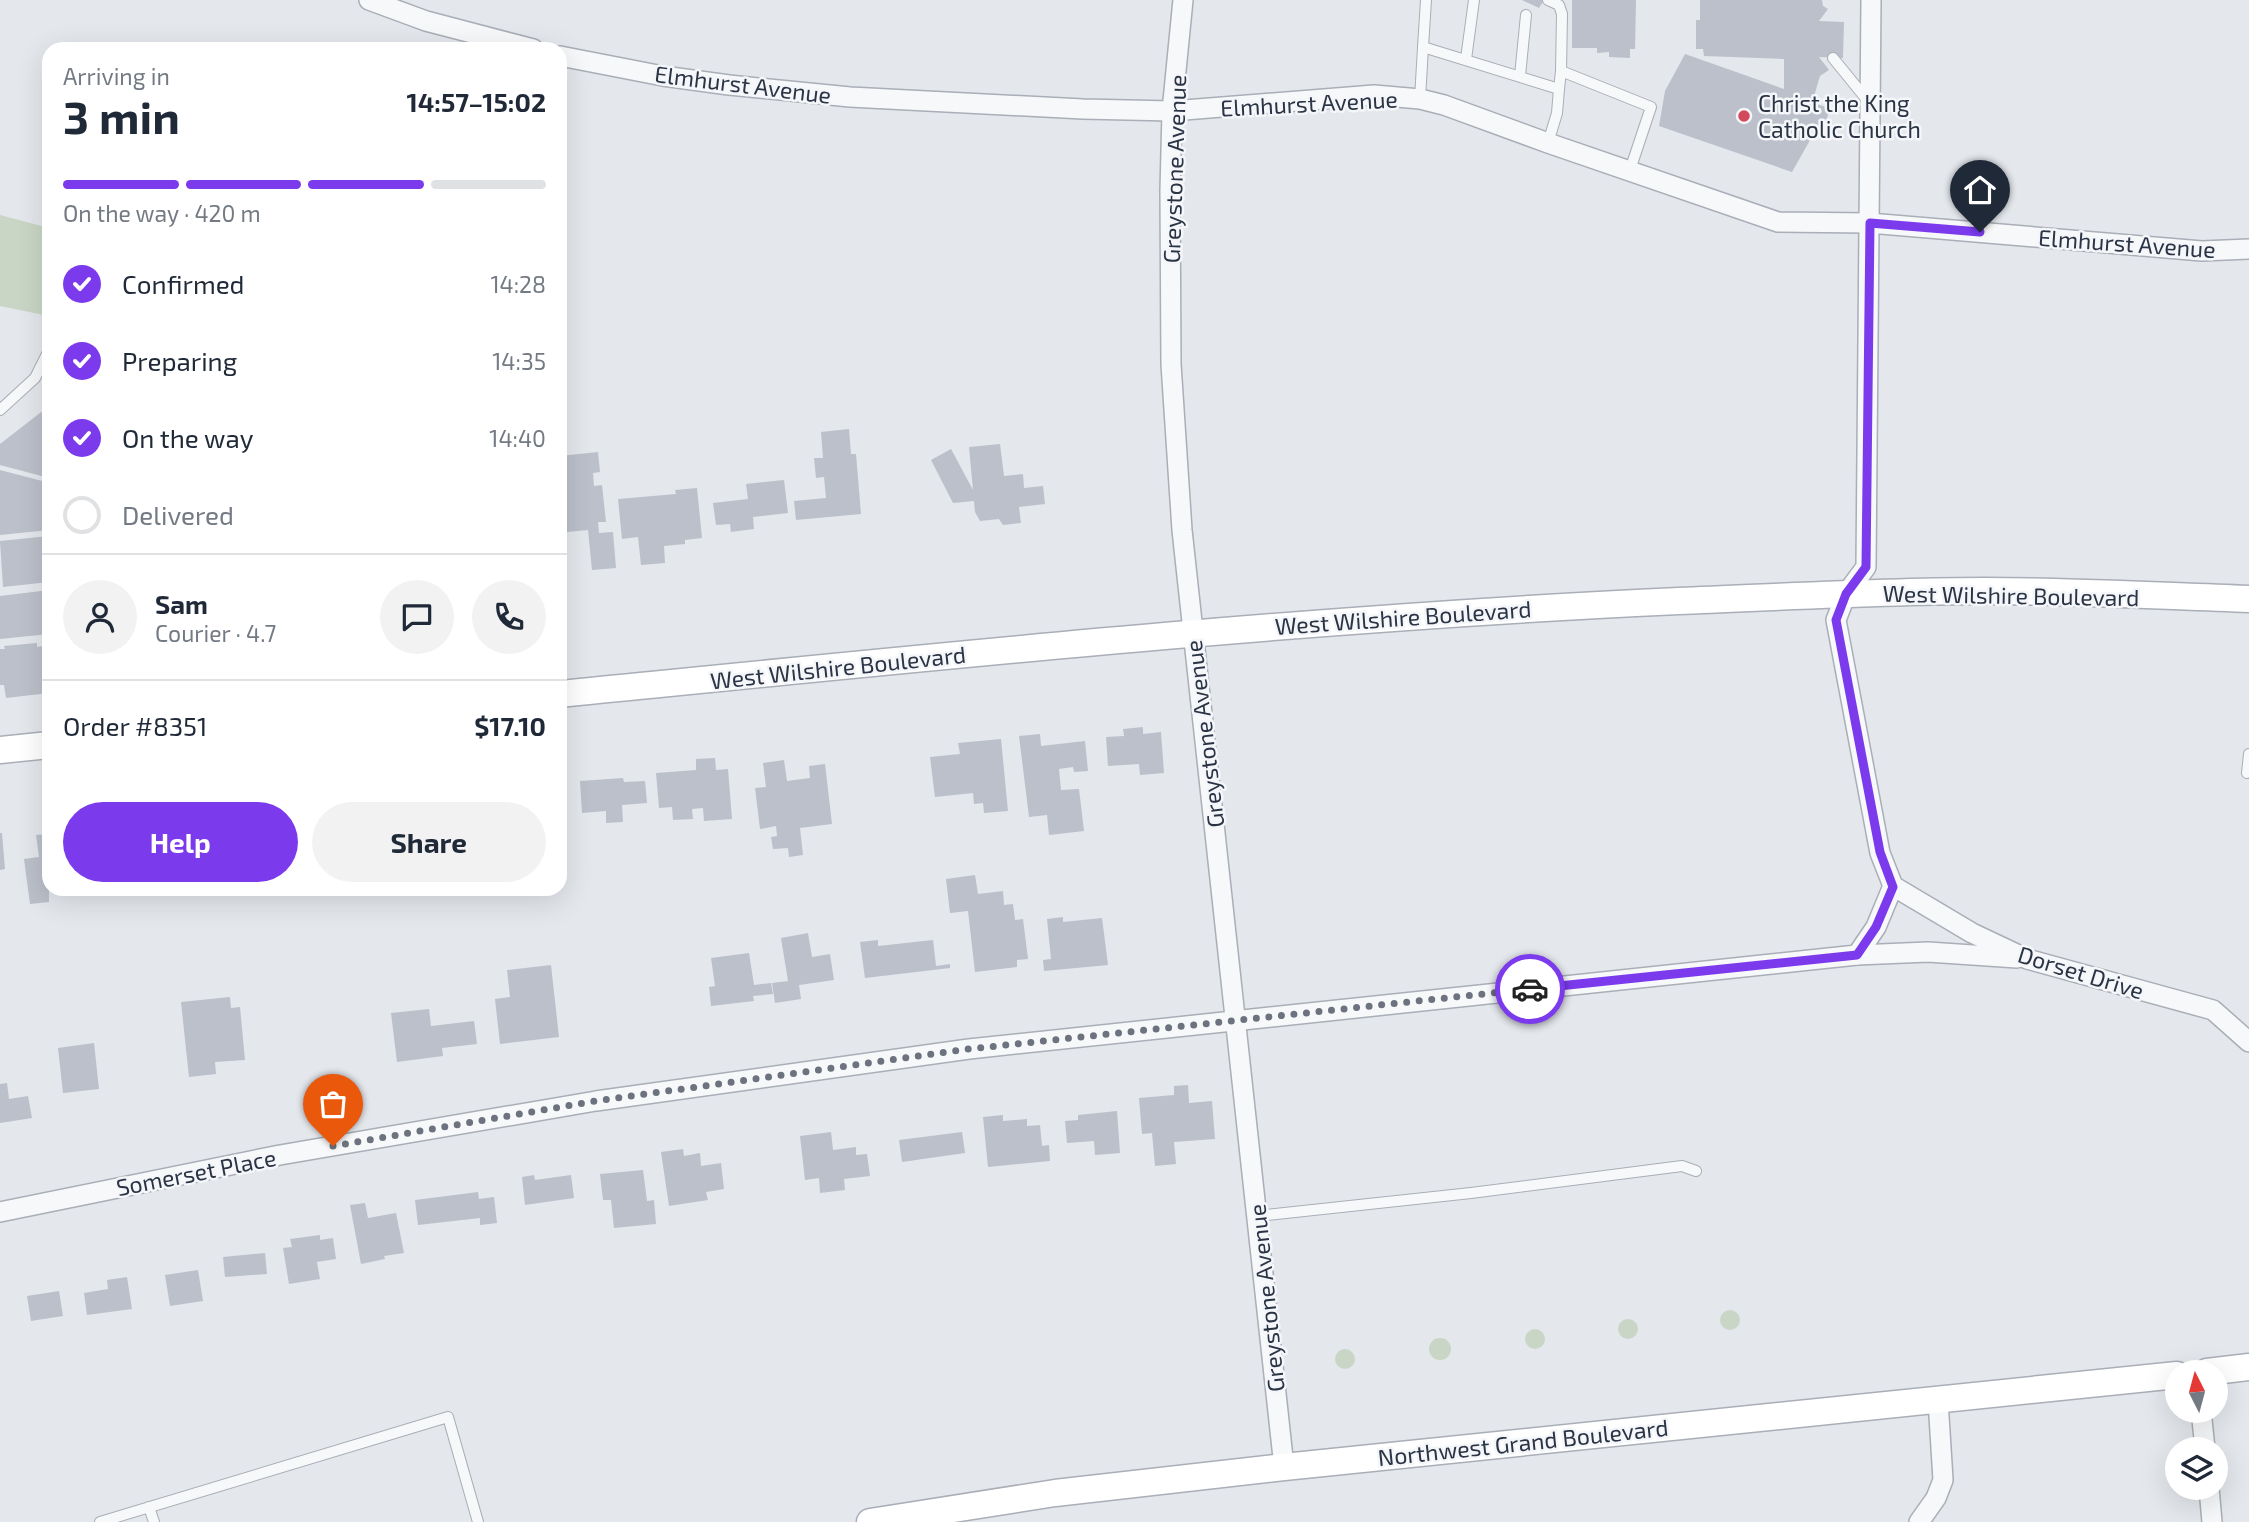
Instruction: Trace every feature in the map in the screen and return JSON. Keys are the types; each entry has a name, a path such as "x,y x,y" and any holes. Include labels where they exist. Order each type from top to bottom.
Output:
{"street":[{"path":"369,0 425,21 506,42"},
{"name":"Greystone Avenue","path":"1184,0 1172,111 1170,191 1171,365 1181,530 1284,1467"},
{"path":"1857,955 1876,927 1893,887 1880,852 1836,620 1846,594 1866,567 1871,0"},
{"name":"Elmhurst Avenue","path":"567,57 703,82 850,97 1083,109 1172,111 1362,96 1420,99 1444,105 1548,144 1778,222 1870,223 2202,251 2249,249"},
{"name":"West Wilshire Boulevard","path":"567,693 1192,633 1518,609 1846,594 1986,591 2249,599"},
{"path":"0,750 42,746"},
{"name":"Dorset Drive","path":"1893,887 1972,933 2027,959 2213,1010 2249,1042"},
{"name":"Somerset Place","path":"0,1212 280,1154 596,1101 969,1049 1857,955 1928,952 2027,959"},
{"path":"2228,1370 2249,1367"},
{"name":"Northwest Grand Boulevard","path":"870,1522 1055,1493 1284,1467 2165,1376"},
{"path":"1919,1522 1936,1497 1943,1480 1938,1400"},
{"path":"2210,1500 2212,1522"}],"lane":[{"path":"1420,99 1426,0"},
{"path":"1465,59 1474,0"},
{"path":"1548,0 1559,5 1562,14 1557,113 1548,144"},
{"path":"1520,76 1526,15"},
{"path":"1423,47 1559,89"},
{"path":"1833,58 1871,104"},
{"path":"1561,71 1651,107 1630,170"},
{"path":"0,410 35,378 42,364"},
{"path":"2247,773 2249,754"},
{"path":"1257,1216 1471,1193 1682,1166 1696,1171"},
{"path":"100,1522 448,1417 478,1522"},
{"path":"149,1507 154,1522"}],"green space":[{"path":"0,215 42,226 42,315 0,306"},
{"path":"1726,1310 1734,1310 1740,1320 1734,1330 1726,1330 1720,1324 1720,1316"},
{"path":"1624,1319 1632,1319 1638,1329 1632,1339 1624,1339 1618,1333 1618,1325"},
{"path":"1531,1329 1539,1329 1545,1339 1539,1349 1531,1349 1525,1343 1525,1335"},
{"path":"1440,1338 1450,1345 1451,1349 1444,1359 1440,1360 1430,1353 1429,1349 1436,1339"},
{"path":"1341,1349 1349,1349 1355,1359 1349,1369 1341,1369 1335,1363 1335,1355"}],"building":[{"path":"1522,0 1544,0 1539,8"},
{"path":"1572,0 1636,0 1635,49 1630,49 1630,58 1609,57 1609,52 1597,53 1597,48 1572,48"},
{"path":"1700,0 1822,0 1823,6 1828,9 1819,21 1844,22 1843,58 1819,57 1829,70 1820,76 1812,103 1830,108 1824,128 1812,123 1809,142 1792,172 1659,126 1665,91 1685,54 1784,89 1784,59 1704,56 1703,49 1696,49 1696,20 1700,20"},
{"path":"42,411 42,476 0,465 0,444"},
{"path":"849,429 851,454 856,454 861,514 796,520 794,501 826,498 824,477 816,478 814,458 823,458 821,432"},
{"path":"1000,444 1004,476 1023,474 1024,488 1043,486 1045,504 1019,507 1021,523 1003,525 999,519 980,521 975,512 974,501 953,503 931,460 951,449 973,490 969,447"},
{"path":"598,452 600,472 593,473 594,486 602,485 606,522 598,522 599,533 613,532 616,568 592,570 588,530 567,532 567,455"},
{"path":"0,470 42,481 42,531 0,535"},
{"path":"784,480 788,513 753,517 754,529 731,532 730,524 716,525 713,503 748,499 746,484"},
{"path":"697,488 702,538 685,540 685,544 664,546 665,563 641,565 638,537 622,539 618,499 676,494 675,490"},
{"path":"42,537 42,583 3,587 0,541"},
{"path":"42,591 42,635 0,639 0,596"},
{"path":"37,643 37,647 42,646 42,694 6,698 4,685 0,685 0,649 5,649 4,646"},
{"path":"1143,727 1143,734 1161,732 1164,773 1140,775 1139,764 1108,766 1106,737 1124,736 1123,729"},
{"path":"1040,734 1041,746 1085,741 1088,771 1074,772 1073,767 1059,769 1061,790 1079,789 1084,831 1049,835 1047,815 1029,817 1019,736"},
{"path":"1001,739 1008,811 984,813 983,803 974,804 973,793 935,797 930,757 960,754 958,743"},
{"path":"715,758 716,770 728,769 732,819 704,821 703,808 692,809 693,819 673,820 672,807 659,808 656,773 696,770 696,759"},
{"path":"784,760 787,781 810,778 809,766 825,764 832,824 800,828 803,855 789,857 788,848 773,849 771,837 777,836 776,826 760,829 755,788 766,787 763,763"},
{"path":"623,778 624,782 645,781 647,803 622,805 623,822 606,823 606,811 582,813 580,781"},
{"path":"0,833 5,869 0,870"},
{"path":"36,835 42,835 42,896 49,896 49,902 30,904 24,859 39,857"},
{"path":"975,875 978,894 1003,891 1004,905 1013,904 1015,920 1023,919 1028,959 1017,960 1017,967 975,972 968,911 950,913 946,879"},
{"path":"1063,917 1063,922 1102,918 1108,965 1044,971 1043,960 1051,959 1047,919"},
{"path":"808,933 812,957 830,954 834,980 799,985 801,999 775,1003 772,983 788,981 781,938"},
{"path":"878,940 878,946 933,940 936,966 950,964 950,968 865,978 860,942"},
{"path":"749,953 754,985 771,983 773,994 753,996 754,1001 711,1006 709,987 715,986 711,958"},
{"path":"551,965 559,1037 500,1044 495,999 510,997 507,970"},
{"path":"230,997 231,1008 240,1007 245,1060 215,1062 216,1074 189,1077 181,1002"},
{"path":"429,1009 431,1026 474,1021 477,1044 442,1048 443,1056 397,1062 391,1013"},
{"path":"94,1043 99,1089 63,1093 58,1048"},
{"path":"7,1083 9,1099 28,1096 32,1118 0,1123 0,1084"},
{"path":"1188,1085 1189,1103 1212,1101 1215,1139 1174,1142 1176,1164 1155,1166 1152,1133 1142,1134 1139,1098 1174,1095 1174,1086"},
{"path":"1117,1111 1120,1153 1095,1155 1094,1141 1067,1143 1065,1121 1078,1120 1078,1115"},
{"path":"1003,1115 1003,1121 1027,1119 1027,1126 1040,1125 1042,1146 1049,1145 1050,1161 988,1167 983,1117"},
{"path":"831,1132 833,1150 856,1147 856,1155 867,1154 870,1176 844,1179 845,1190 820,1193 819,1178 805,1180 800,1136"},
{"path":"962,1132 965,1153 902,1162 899,1140"},
{"path":"683,1149 684,1156 700,1153 701,1166 721,1163 724,1189 706,1192 708,1200 669,1206 661,1152"},
{"path":"643,1170 647,1201 654,1200 656,1224 614,1228 611,1200 603,1200 600,1174"},
{"path":"534,1175 535,1180 571,1175 574,1198 525,1205 522,1177"},
{"path":"478,1192 479,1199 494,1197 497,1223 480,1225 480,1218 418,1225 415,1200"},
{"path":"365,1203 368,1218 396,1213 404,1253 361,1264 350,1205"},
{"path":"320,1235 320,1240 333,1238 336,1259 317,1262 320,1279 289,1284 283,1248 292,1247 290,1239"},
{"path":"265,1253 267,1274 225,1277 223,1257"},
{"path":"198,1270 203,1301 170,1306 165,1275"},
{"path":"127,1277 132,1309 87,1315 84,1293 108,1289 107,1280"},
{"path":"59,1291 63,1316 31,1321 27,1296"}],"way so far":[{"path":"333,1146 596,1101 969,1049 1530,989"}],"place":[{"name":"Christ the King Catholic Church","path":"1744,116"}],"route":[{"path":"1530,989 1857,955 1876,927 1893,887 1880,852 1836,620 1846,594 1866,567 1870,223 1980,232"}]}
